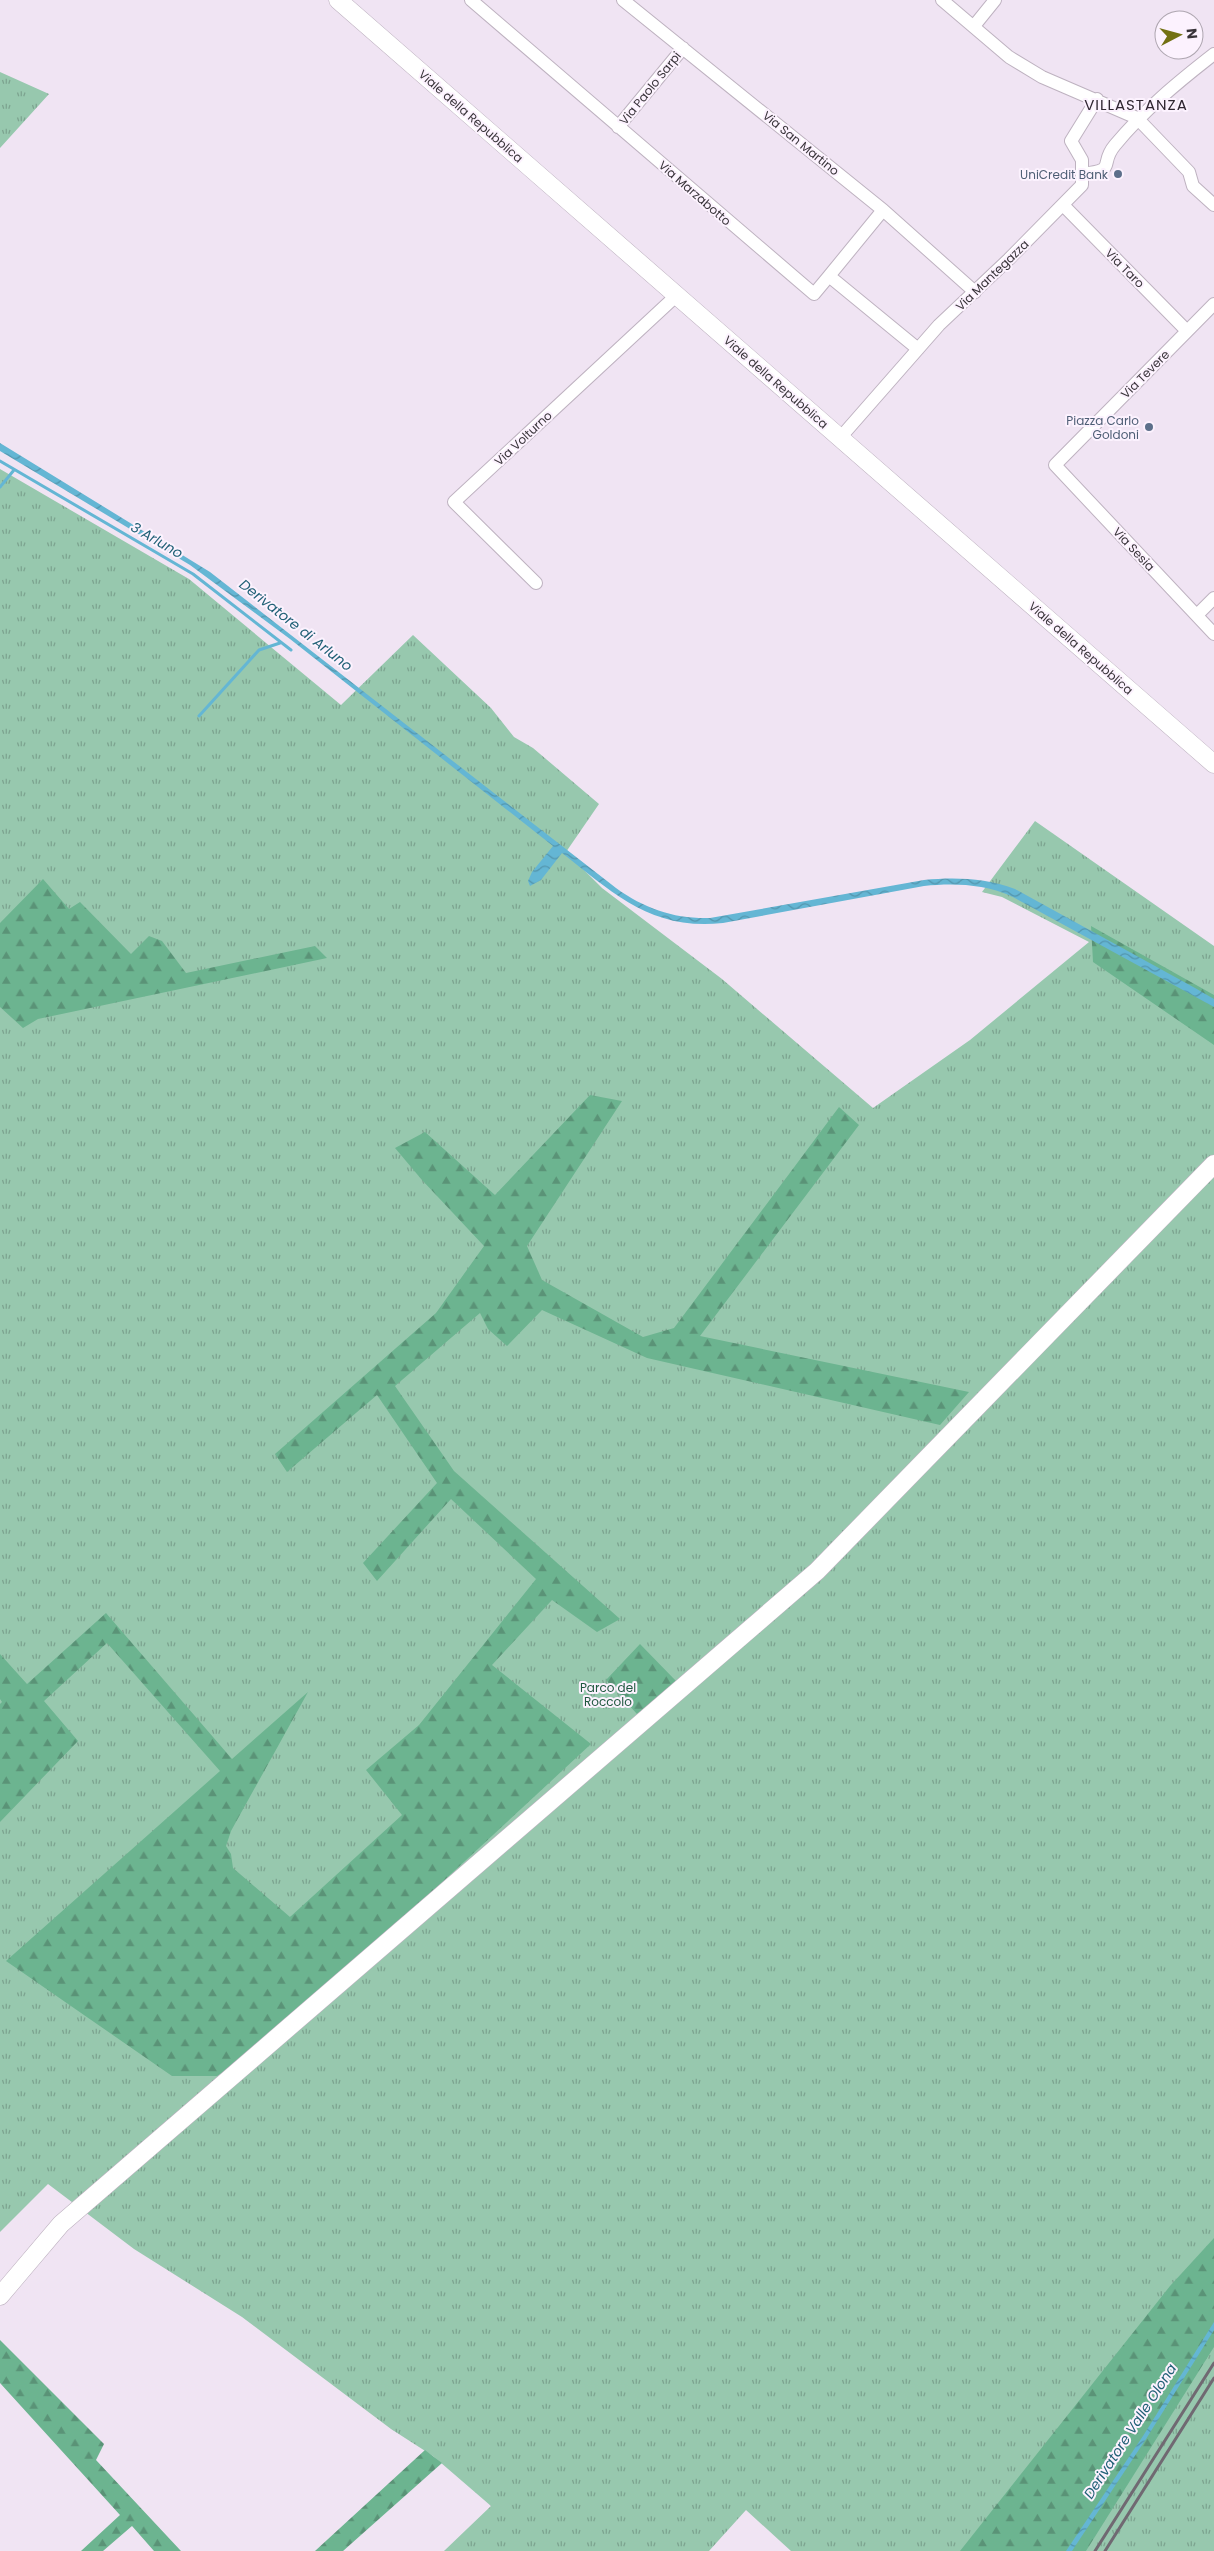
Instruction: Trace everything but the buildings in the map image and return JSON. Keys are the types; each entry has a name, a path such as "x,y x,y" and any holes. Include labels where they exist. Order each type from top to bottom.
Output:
{"main road":[{"name":"Viale della Repubblica","path":"338,0 1214,764"},
{"path":"0,2296 61,2224 817,1571 1214,1164"}],"street":[{"name":"Via Marzabotto","path":"471,0 814,294 829,276"},
{"name":"Via San Martino","path":"623,0 883,210 975,292"},
{"path":"942,0 1009,57 1042,77 1097,99 1137,118 1189,172 1193,186 1214,205"},
{"path":"974,26 995,0"},
{"name":"Via Paolo Sarpi","path":"618,127 683,48"},
{"path":"1097,99 1071,141 1082,160 1082,174 1101,172 1107,167 1111,150 1137,118 1214,54"},
{"name":"Via Mantegazza","path":"840,438 939,325 975,292 1082,185 1082,174"},
{"name":"Via Taro","path":"1063,205 1187,331"},
{"path":"883,210 829,276 918,349"},
{"name":"Via Volturno","path":"536,583 454,502 677,295"},
{"name":"Via Tevere","path":"1054,465 1214,304"},
{"name":"Via Sesia","path":"1054,465 1214,634"},
{"path":"1197,615 1214,598"}],"green space":[{"path":"0,72 49,94 0,148"},
{"name":"Parco del Roccolo","path":"0,469 189,579 341,705 413,635 491,708 514,737 533,748 599,804 566,852 602,888 722,979 873,1108 970,1040 1089,942 1002,897 982,892 1035,821 1214,946 1214,2551 791,2551 746,2510 709,2551 444,2551 491,2506 433,2456 391,2429 242,2317 134,2249 48,2184 0,2232"},
{"path":"43,879 69,909 80,902 131,954 149,936 162,941 186,973 315,946 327,958 38,1019 23,1028 0,1007 0,923"},
{"path":"1091,926 1214,995 1214,1045 1093,962"},
{"path":"590,1095 622,1101 527,1246 542,1280 643,1337 674,1328 839,1107 859,1125 700,1336 969,1392 940,1425 647,1358 542,1310 507,1346 488,1329 480,1313 395,1386 454,1471 620,1619 597,1632 552,1600 492,1665 591,1744 437,1887 228,2069 217,2076 172,2076 6,1961 220,1771 107,1643 44,1701 78,1741 0,1822 0,1704 2,1702 0,1699 0,1654 27,1684 106,1613 232,1759 308,1692 231,1831 226,1846 231,1854 233,1868 290,1917 402,1815 366,1770 419,1725 536,1579 451,1499 377,1581 363,1563 437,1483 377,1395 287,1472 275,1454 436,1313 484,1246 422,1180 395,1148 425,1132 495,1195"},
{"path":"640,1644 676,1681 637,1714 606,1680"},
{"path":"1214,2238 1214,2347 1086,2551 960,2551 1170,2286"},
{"path":"0,2340 104,2444 96,2460 181,2551 154,2551 132,2526 103,2551 81,2551 120,2515 0,2383"},
{"path":"425,2450 442,2463 343,2551 315,2551"}],"water":[{"path":"0,443 210,572 616,888 638,902 661,911 685,917 710,918 924,880 959,879 1004,885 1015,889 1214,999 1214,1007 1011,896 979,887 957,885 924,886 723,923 698,924 675,921 654,915 635,906 599,882 562,853 541,880 530,886 528,881 532,872 553,846 290,639 190,565 0,451"},
{"path":"1214,2322 1214,2330 1146,2439 1072,2551 1066,2551 1143,2436"}],"waterway":[{"name":"3 Arluno","path":"0,461 193,574 291,650"},
{"name":"3 Arluno","path":"0,487 14,470"},
{"name":"3 Arluno","path":"199,716 259,650 280,643"}],"railway":[{"path":"1095,2551 1214,2363"},
{"path":"1105,2551 1214,2378"}],"place":[{"name":"UniCredit Bank","path":"1118,174"},
{"name":"Piazza Carlo Goldoni","path":"1149,427"}],"district":[{"name":"VILLASTANZA","path":"1136,104"}],"water label":[{"name":"Derivatore di Arluno","path":"296,625"},
{"name":"Derivatore Valle Olona","path":"1130,2431"}]}
